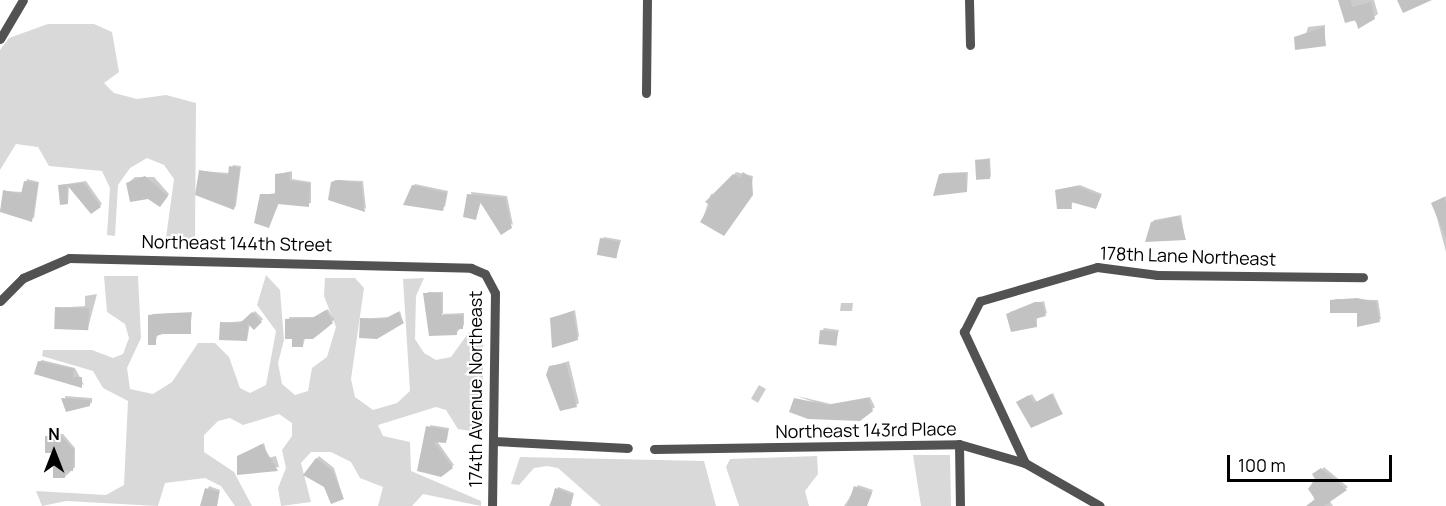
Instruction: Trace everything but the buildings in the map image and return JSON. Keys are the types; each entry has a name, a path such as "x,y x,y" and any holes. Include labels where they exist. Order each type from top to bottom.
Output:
{"street":[{"path":"0,39 24,0"},
{"path":"646,93 647,0"},
{"path":"969,0 970,45"},
{"name":"Northeast 144th Street","path":"0,301 23,278 69,258 458,264 485,274"},
{"name":"178th Lane Northeast","path":"1025,463 964,332 981,301 1097,267 1156,275 1363,277"},
{"name":"174th Avenue Northeast","path":"485,274 495,294 492,506"},
{"path":"494,441 628,448"},
{"path":"959,444 960,506"},
{"name":"Northeast 143rd Place","path":"654,449 959,444 1025,463 1100,506"}],"shaded area":[{"path":"48,24 94,24 112,32 119,72 104,83 114,93 137,99 166,95 196,103 195,239 166,238 174,179 164,165 147,158 130,168 118,185 115,236 107,235 110,188 102,171 49,166 38,147 16,144 0,170 0,50 9,38"},
{"path":"266,275 280,290 284,340 278,363 282,384 295,395 308,391 312,368 327,357 336,327 324,296 325,278 355,278 364,288 351,379 355,397 373,410 397,403 410,391 403,279 424,278 416,296 415,339 424,353 436,360 451,357 469,332 483,334 483,433 458,429 446,410 436,407 378,425 383,436 410,442 411,471 481,501 481,506 423,494 412,506 378,506 383,487 360,478 351,462 331,452 311,452 301,463 311,502 281,506 278,488 286,468 282,450 292,436 292,423 279,414 243,425 230,418 218,421 204,435 204,452 234,472 252,506 235,506 221,486 205,478 165,483 158,506 66,501 42,506 36,491 106,495 124,485 128,401 103,388 93,371 42,356 43,350 92,350 113,358 123,354 129,338 125,324 107,312 104,276 138,276 141,338 127,368 130,389 153,394 172,382 198,343 215,343 229,357 240,388 250,393 266,385 276,331 257,305"},
{"path":"913,455 950,455 951,506 921,506"},
{"path":"817,456 818,474 805,491 809,506 739,506 726,467 730,459"},
{"path":"520,457 704,461 716,506 601,506 558,468 547,466 534,468 519,485 511,484"}]}
